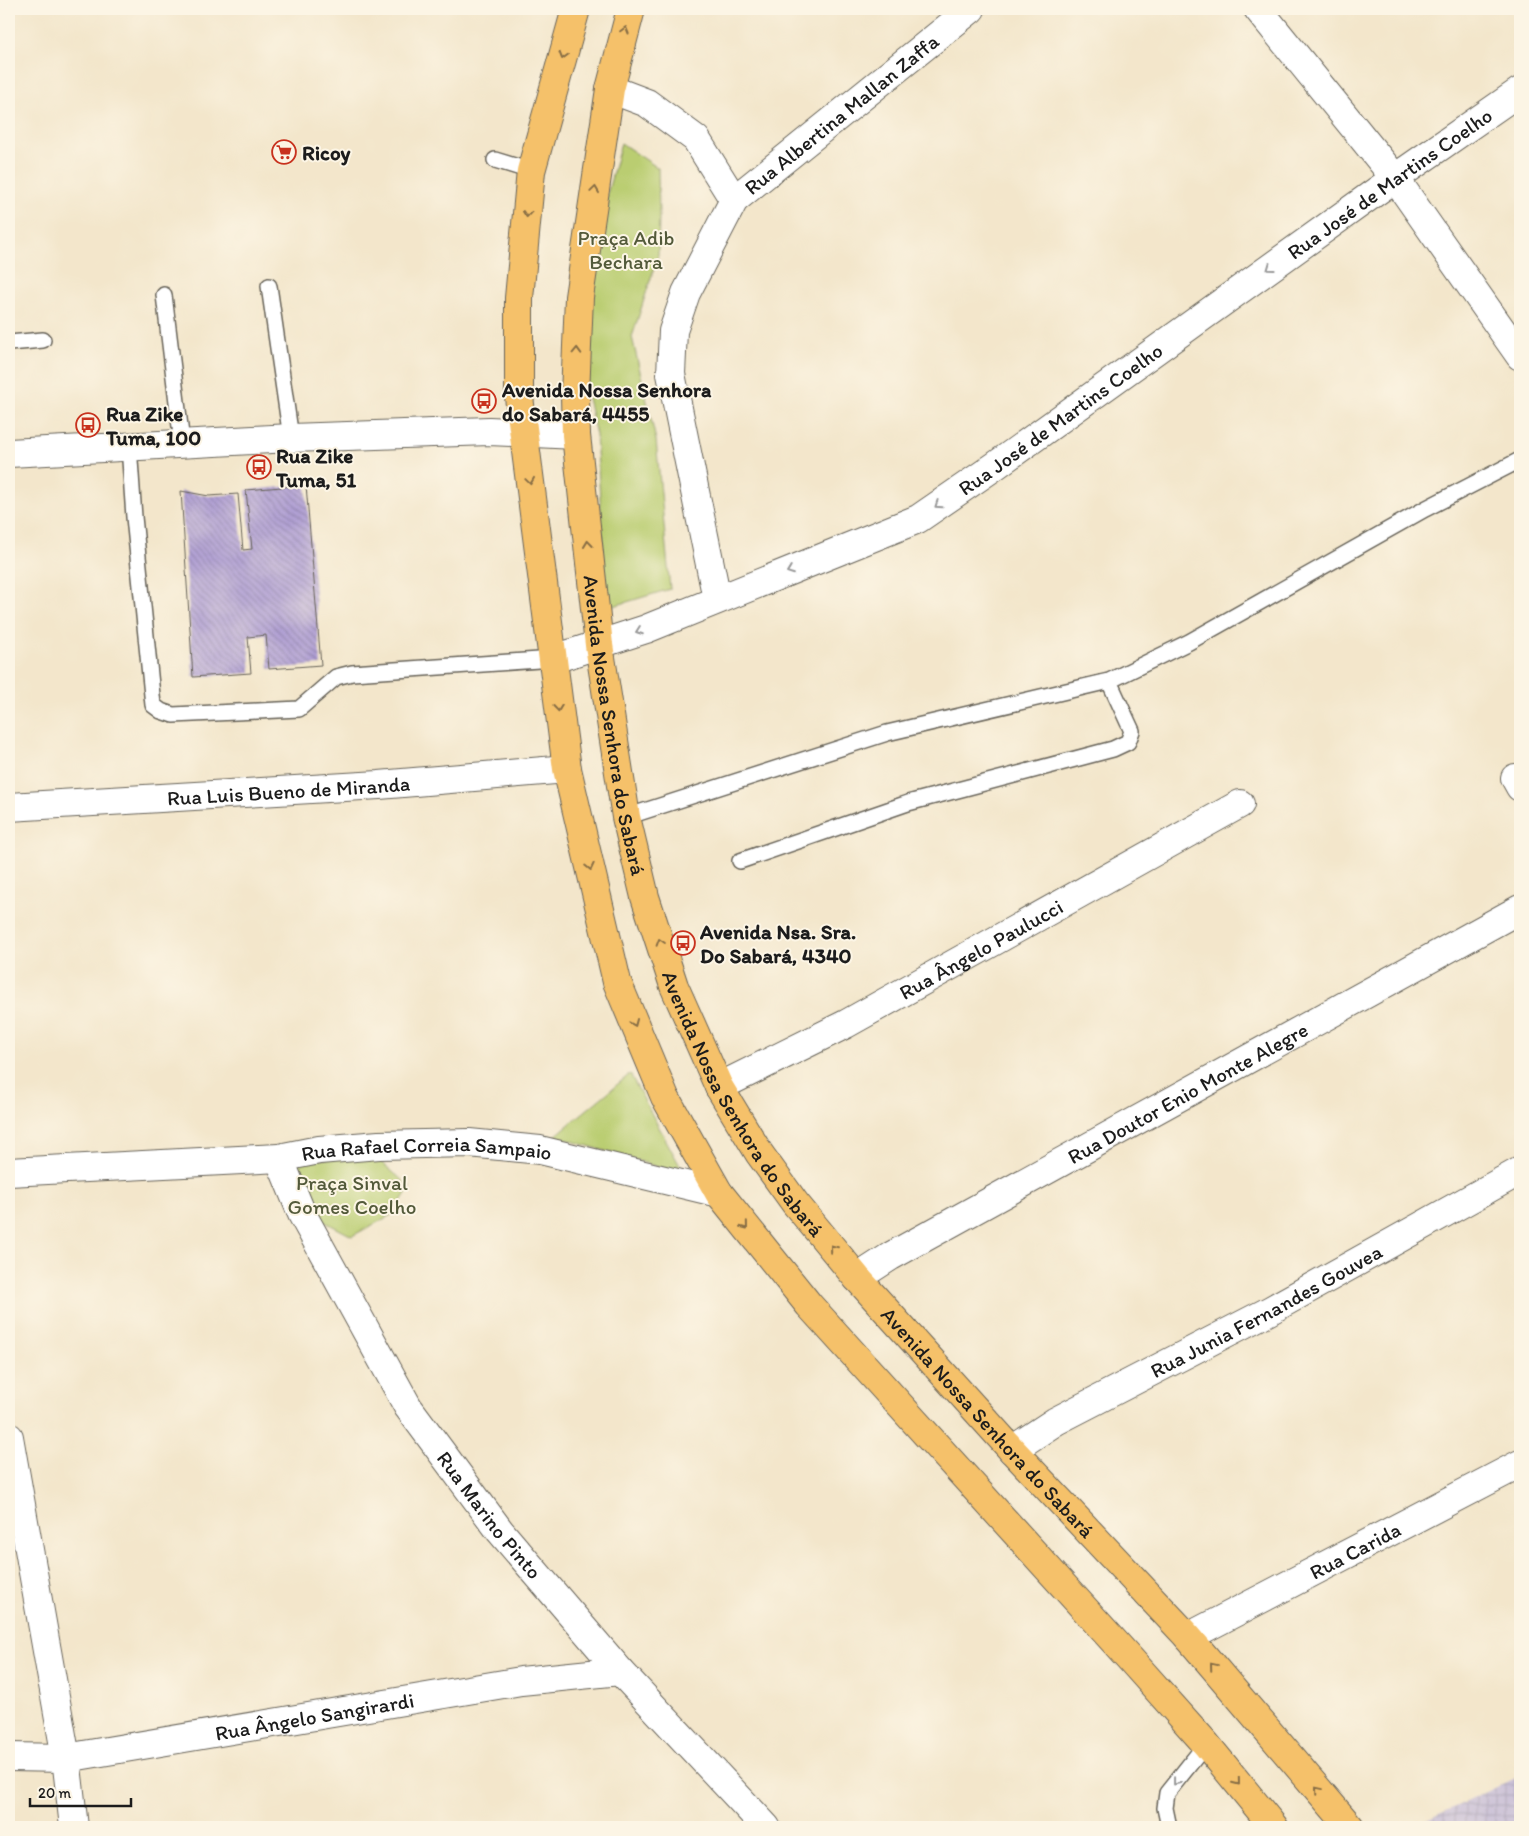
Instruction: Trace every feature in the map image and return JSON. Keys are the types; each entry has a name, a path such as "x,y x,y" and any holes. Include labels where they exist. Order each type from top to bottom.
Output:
{"main road":[{"path":"576,9 531,171 519,298 520,398 554,660 558,714 567,769 617,982 665,1097 719,1193 809,1305 1206,1744 1274,1827"},
{"name":"Avenida Nossa Senhora do Sabará","path":"631,9 610,90 579,297 575,395 576,435 599,645 626,817 645,897 674,986 720,1087 760,1153 796,1203 857,1278 1012,1450 1188,1637 1350,1827"}],"street":[{"name":"Rua Albertina Mallan Zaffa","path":"734,200 971,9"},
{"path":"1258,9 1394,178 1520,356"},
{"path":"610,90 648,103 696,139 734,200 686,292 673,331 670,374 717,599"},
{"name":"Rua José de Martins Coelho","path":"554,660 646,629 918,519 996,466 1394,178 1520,91"},
{"path":"9,453 291,438 523,432 576,435"},
{"name":"Rua Luis Bueno de Miranda","path":"9,807 380,785 567,769"},
{"name":"Rua Ângelo Paulucci","path":"720,1087 846,1024 1240,804"},
{"name":"Rua Doutor Enio Monte Alegre","path":"857,1278 899,1251 1520,909"},
{"name":"Rua Rafael Correia Sampaio","path":"9,1172 279,1158 319,1150 379,1145 469,1143 540,1150 719,1193"},
{"name":"Rua Marino Pinto","path":"279,1158 302,1214 408,1406 500,1531 620,1671 766,1827"},
{"name":"Rua Junia Fernandes Gouvea","path":"1012,1450 1056,1421 1269,1311 1520,1171"},
{"path":"9,1437 66,1758 74,1827"},
{"name":"Rua Carida","path":"1188,1637 1520,1464"},
{"name":"Rua Ângelo Sangirardi","path":"9,1757 66,1758 521,1681 620,1671"}],"lane":[{"path":"495,160 531,171"},
{"path":"269,286 291,438"},
{"path":"164,295 182,443"},
{"path":"9,343 43,340"},
{"path":"129,446 134,517 154,704 161,711 173,715 299,709 336,677 352,673 554,660"},
{"path":"626,817 663,807 887,733 1109,681 1189,642 1425,509 1520,460"},
{"path":"740,861 908,803 1113,749 1128,742 1132,731 1109,681"},
{"path":"1169,1827 1165,1808 1167,1794 1206,1744"}],"shaded area":[{"path":"1520,1776 1520,1827 1419,1827 1417,1825"}],"green space":[{"name":"Praça Adib Bechara","path":"621,143 658,168 658,256 632,337 656,440 670,589 607,608 596,435 586,389 593,246"},
{"path":"630,1074 685,1175 555,1136"},
{"name":"Praça Sinval Gomes Coelho","path":"372,1154 410,1187 393,1214 352,1236 312,1215 295,1162"}],"building":[{"path":"306,485 321,665 269,669 266,635 248,637 251,673 193,677 181,491 209,496 238,494 243,550 252,549 246,490"}],"place":[{"name":"Ricoy","path":"284,152"},
{"name":"Avenida Nossa Senhora do Sabará, 4455","path":"484,401"},
{"name":"Rua Zike Tuma, 100","path":"88,425"},
{"name":"Rua Zike Tuma, 51","path":"259,467"},
{"name":"Avenida Nsa. Sra. Do Sabará, 4340","path":"683,943"}]}
